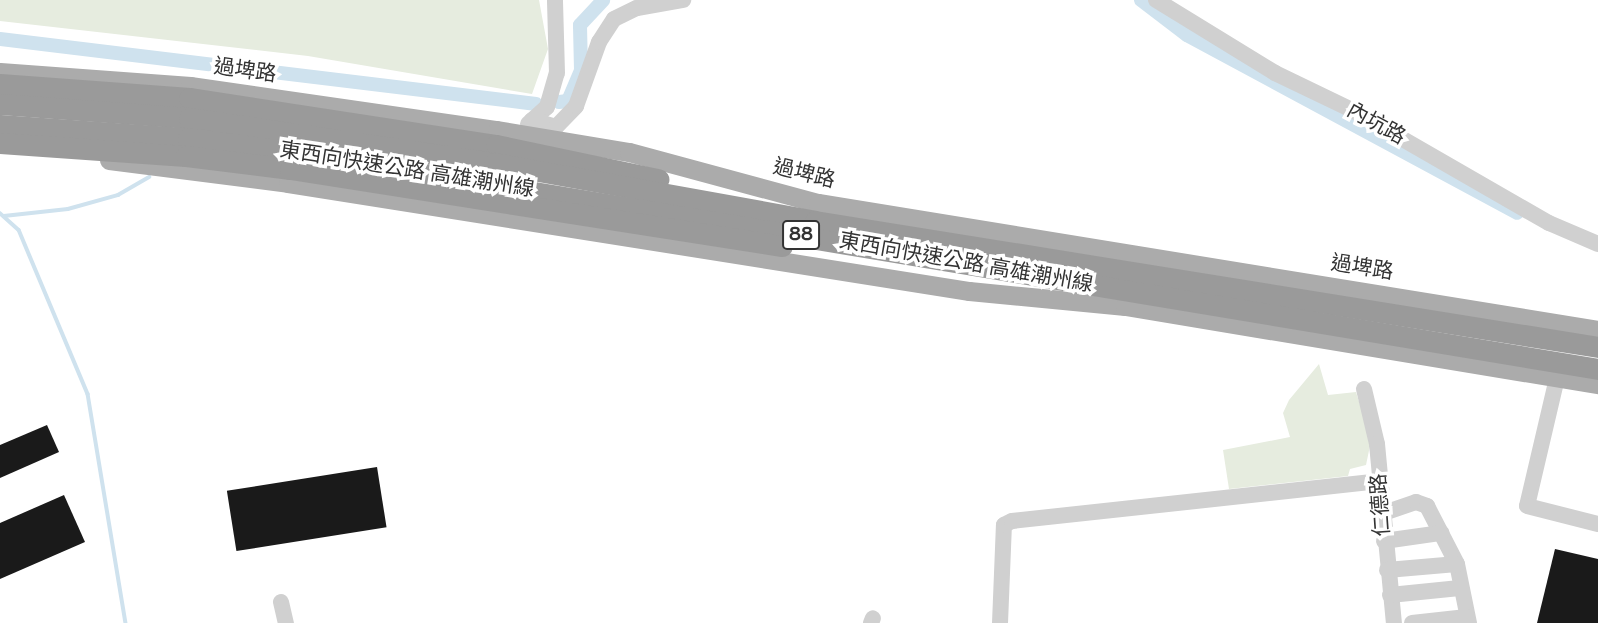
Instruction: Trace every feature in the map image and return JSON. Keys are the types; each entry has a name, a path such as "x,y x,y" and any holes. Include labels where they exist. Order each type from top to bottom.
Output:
{"highway":[{"path":"0,84 190,98 496,145 788,209 815,221"},
{"name":"東西向快速公路 高雄潮州線","path":"0,104 189,118 494,163 815,221 1598,347"},
{"name":"東西向快速公路 高雄潮州線","path":"0,125 188,138 293,152 1598,369"},
{"path":"0,144 96,149 290,169 810,251 1127,291"}],"main road":[{"name":"過埤路","path":"0,72 190,86 526,127 831,205 1598,330"},
{"path":"0,152 96,158 288,183 969,291 1125,306 1598,384"}],"street":[{"path":"526,127 547,107 557,73 555,0"},
{"path":"526,127 556,127 576,106 599,42 614,19 637,8 683,0"},
{"name":"內坑路","path":"1156,0 1264,66 1354,111 1549,223 1598,244"},
{"path":"1557,378 1527,506 1598,524"},
{"name":"仁德路","path":"1363,389 1377,444 1381,514 1394,623"},
{"path":"1000,623 1003,525 1012,521 1379,481"},
{"path":"1381,514 1422,502 1457,564 1468,620 1412,623"},
{"path":"1384,541 1441,533"},
{"path":"1387,570 1457,564"},
{"path":"1390,595 1460,588"},
{"path":"281,602 286,623"}],"shaded area":[{"path":"0,0 539,0 548,49 532,94 308,56 0,21"},
{"path":"1319,364 1328,395 1356,392 1371,441 1366,465 1350,469 1348,476 1229,489 1223,450 1290,437 1283,413 1289,400"}],"building":[{"path":"47,425 59,452 0,478 0,445"},
{"path":"377,467 387,527 236,551 227,491"},
{"path":"64,495 85,542 0,579 0,523"},
{"path":"1555,549 1598,559 1598,623 1537,623"}],"waterway":[{"path":"559,102 568,101 581,70 580,25 603,0"},
{"path":"1141,0 1187,35 1517,213"},
{"path":"0,39 536,104"},
{"path":"4,216 68,209 118,195 149,177"},
{"path":"0,213 19,230 88,394 126,623"}]}
